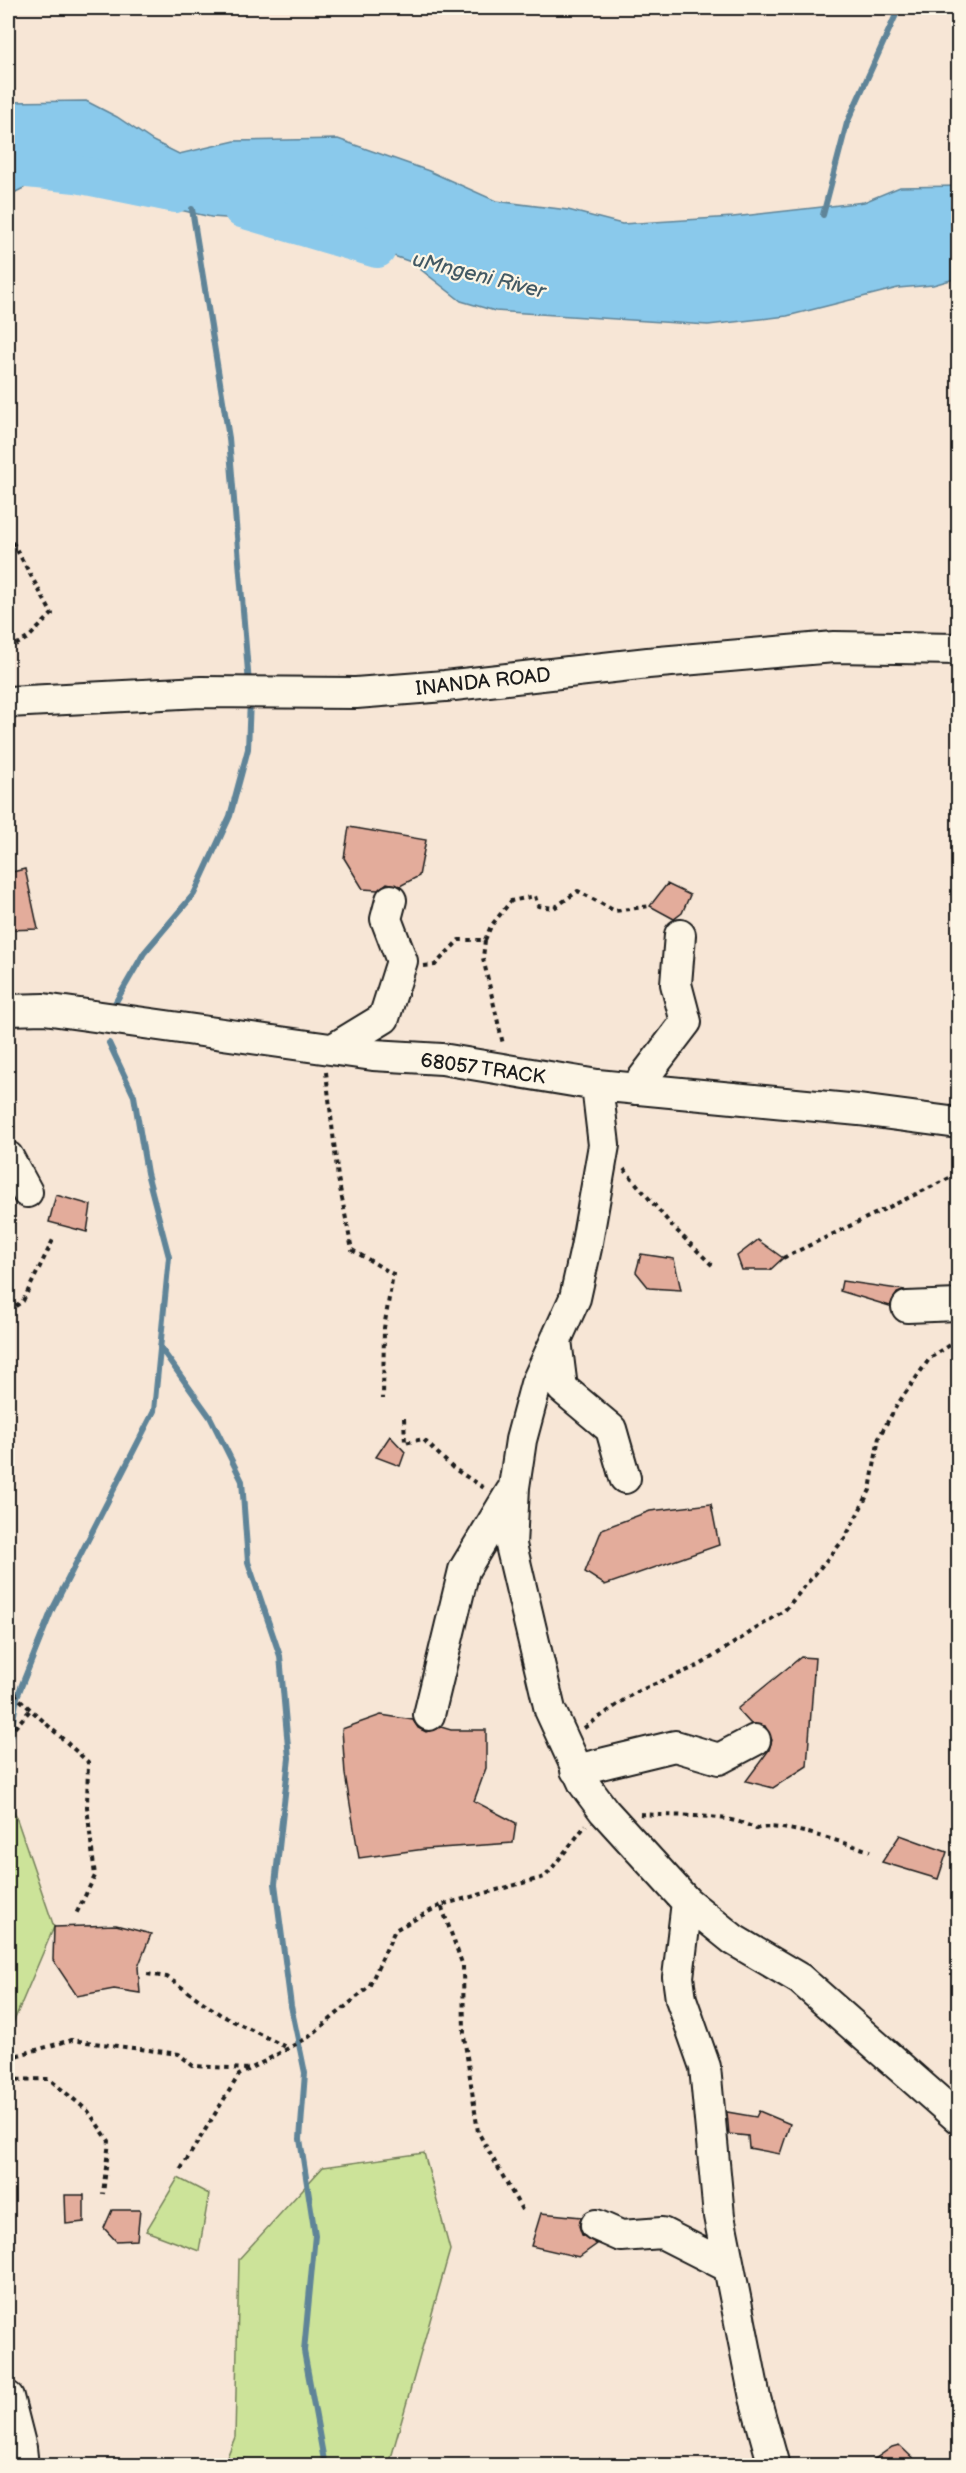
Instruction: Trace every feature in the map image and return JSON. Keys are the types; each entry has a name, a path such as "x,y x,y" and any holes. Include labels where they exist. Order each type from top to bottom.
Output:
{"street":[{"name":"INANDA ROAD","path":"8,702 201,692 356,693 445,686 648,663 834,647 958,649"},
{"path":"328,1048 384,1018 402,961 386,920 391,900"},
{"path":"635,1089 686,1022 676,984 680,935"},
{"name":"68057 TRACK","path":"8,1010 44,1009 156,1027 226,1032 328,1048 442,1059 597,1085 859,1110 958,1123"},
{"path":"597,1085 604,1145 574,1298 536,1384 509,1494 511,1545 550,1710 576,1770 604,1811 687,1902 734,1940 800,1979 958,2118"},
{"path":"8,1157 27,1192"},
{"path":"907,1307 958,1305"},
{"path":"556,1340 562,1388 611,1429 626,1478"},
{"path":"429,1715 464,1570 509,1494"},
{"path":"576,1770 675,1746 719,1759 754,1740"},
{"path":"687,1902 678,1977 681,1999 705,2067 714,2183 755,2398 774,2466"},
{"path":"596,2225 621,2236 662,2233 729,2267"},
{"path":"8,2397 21,2448 23,2466"}],"path":[{"path":"8,534 52,614 28,638 8,649"},
{"path":"516,1072 501,1039 483,958 484,940 491,926 511,901 535,896 537,906 554,908 578,891 615,911 650,906"},
{"path":"399,969 435,965 459,940 484,940"},
{"path":"328,1048 338,1178 352,1250 393,1274 384,1328 384,1399"},
{"path":"604,1145 673,1227 714,1267"},
{"path":"783,1258 958,1174"},
{"path":"8,1311 23,1301 53,1240"},
{"path":"563,1742 634,1693 700,1665 785,1610 844,1538 870,1490 879,1437 897,1405 930,1358 958,1340"},
{"path":"404,1419 405,1443 423,1439 453,1468 509,1494"},
{"path":"8,1676 17,1697 88,1762 87,1807 95,1876 76,1914"},
{"path":"8,1728 12,1731 31,1709"},
{"path":"181,2169 239,2075 309,2037 369,1987 395,1930 441,1905 545,1877 582,1829 604,1811 693,1816 747,1824 756,1829 766,1826 816,1836 870,1851"},
{"path":"441,1905 463,1966 464,2036 478,2132 522,2210"},
{"path":"147,1974 167,1977 221,2015 289,2048"},
{"path":"8,2058 71,2040 179,2054 193,2066 251,2069"},
{"path":"8,2080 49,2079 88,2111 109,2141 103,2194"}],"green space":[{"path":"12,1805 54,1927 8,2035 8,1808"},
{"path":"424,2153 450,2250 389,2465 224,2465 235,2437 239,2259 323,2167"},
{"path":"178,2178 209,2194 199,2251 146,2231"}],"water":[{"path":"86,101 179,154 235,141 338,139 429,171 496,201 568,210 622,224 733,217 822,207 864,202 900,187 958,186 958,278 933,285 898,288 787,316 708,325 495,311 461,301 411,262 299,223 211,217 149,203 104,170 79,167 57,171 8,196 8,102"}],"building":[{"path":"349,827 426,840 419,876 400,886 387,883 378,890 363,889 344,858"},
{"path":"25,869 38,929 8,930 8,873"},
{"path":"667,884 690,895 682,913 674,919 650,906"},
{"path":"56,1195 91,1205 87,1232 49,1222"},
{"path":"758,1240 783,1258 770,1270 742,1270 737,1256"},
{"path":"641,1254 674,1259 681,1290 649,1288 636,1272"},
{"path":"842,1281 905,1290 897,1293 890,1306 840,1291"},
{"path":"390,1436 405,1452 400,1466 376,1457"},
{"path":"711,1504 719,1545 605,1585 585,1572 602,1529 650,1511"},
{"path":"801,1657 815,1658 807,1766 773,1788 746,1781 769,1750 772,1740 765,1726 751,1724 737,1709"},
{"path":"381,1715 413,1720 418,1728 426,1732 441,1727 451,1730 486,1730 486,1768 474,1801 516,1823 513,1843 425,1849 359,1858 345,1774 342,1729"},
{"path":"900,1835 947,1852 938,1879 882,1862"},
{"path":"116,1925 151,1934 138,1967 140,1993 114,1989 77,1996 53,1960 54,1927"},
{"path":"759,2111 790,2124 780,2154 749,2148 748,2136 729,2134 727,2112 756,2117"},
{"path":"65,2195 84,2195 84,2222 66,2224"},
{"path":"112,2210 140,2210 137,2240 116,2241 104,2228"},
{"path":"541,2213 581,2217 579,2226 582,2235 597,2244 579,2257 531,2246"},
{"path":"899,2445 921,2466 865,2466 892,2447"}],"waterway":[{"path":"823,215 847,123 899,8"},
{"name":"uMngeni River","path":"8,167 76,174 175,194"},
{"path":"192,209 229,438 249,684"},
{"name":"uMngeni River","path":"242,209 377,249"},
{"path":"114,1005 144,953 194,894 230,816 248,749 250,700"},
{"path":"8,1750 17,1697 51,1612 154,1411 169,1257 147,1173 134,1096 109,1043"},
{"path":"160,1347 210,1417 242,1481 248,1562 280,1656 289,1758 275,1884 291,2006 305,2073 300,2139 315,2235 304,2351 325,2466"}]}
